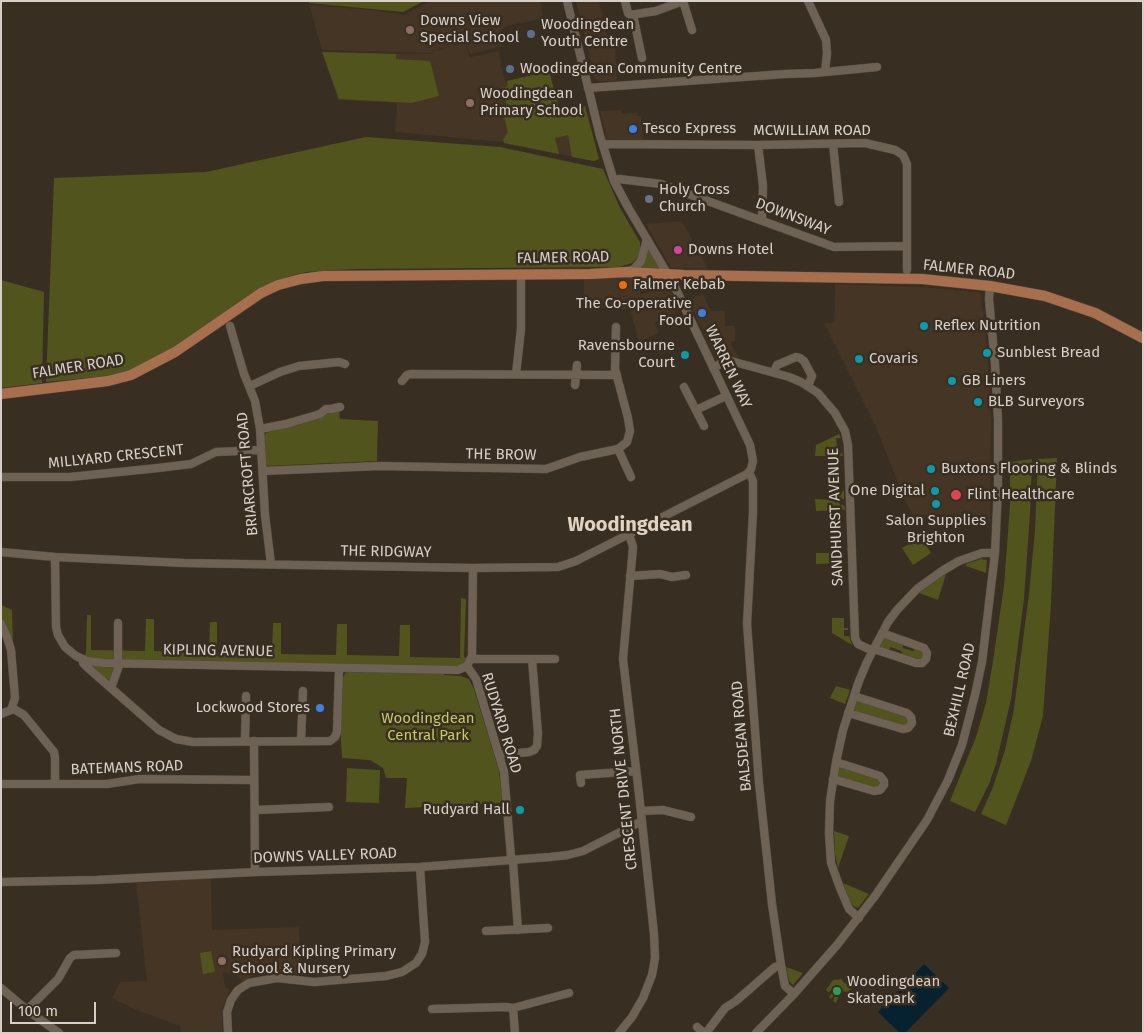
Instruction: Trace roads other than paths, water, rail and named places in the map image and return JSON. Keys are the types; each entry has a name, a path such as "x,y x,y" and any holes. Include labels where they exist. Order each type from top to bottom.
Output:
{"main road":[{"name":"FALMER ROAD","path":"1,394 108,380 131,374 175,352 204,334 254,297 278,285 301,279 333,275 626,272 879,277 950,282 1034,293 1095,314 1143,338"}],"street":[{"name":"WARREN WAY","path":"567,1 602,144 614,181 628,209 669,274 752,449 753,461 749,472"},
{"path":"625,1 628,13 633,15 656,11 683,1 692,30"},
{"path":"809,2 827,47 825,71"},
{"path":"633,15 642,58"},
{"path":"588,88 815,73 876,67"},
{"name":"MCWILLIAM ROAD","path":"602,144 758,145 869,143 895,150 903,155 907,164 907,270"},
{"path":"832,144 839,202"},
{"path":"758,145 763,186 762,220"},
{"name":"DOWNSWAY","path":"614,181 619,179 661,184 835,248 908,246"},
{"path":"626,272 641,262 646,239"},
{"path":"516,374 521,329 521,274"},
{"name":"BEXHILL ROAD","path":"756,1033 794,994 859,918 900,862 923,826 943,789 960,750 969,721 982,662 995,553 998,487 998,420 995,364 988,299 990,286"},
{"name":"BRIARCROFT ROAD","path":"230,326 244,374 255,401 260,429 265,515 271,564"},
{"path":"616,327 612,338 615,361 630,431 627,442 618,450 631,477"},
{"path":"774,372 777,365 794,358 799,358 804,361 812,376 808,386"},
{"name":"SANDHURST AVENUE","path":"713,368 725,361 731,361 789,376 822,396 839,419 846,438 851,509 854,636 858,644 873,650"},
{"path":"250,386 280,372 299,366 337,362 345,364"},
{"path":"575,385 577,365"},
{"path":"402,381 408,374 617,375"},
{"path":"684,387 704,426"},
{"path":"696,410 726,396"},
{"path":"260,429 320,414 325,405 331,409 340,407"},
{"name":"MILLYARD CRESCENT","path":"1,477 70,477 158,468 191,464 216,452 261,450"},
{"name":"THE BROW","path":"263,471 377,466 546,469 580,457 618,450"},
{"name":"THE RIDGWAY","path":"1,552 55,557 167,562 473,568 545,568 567,566 749,472"},
{"name":"BALSDEAN ROAD","path":"749,472 753,481 754,512 747,612 764,831 781,965 785,986 794,994"},
{"name":"CRESCENT DRIVE NORTH","path":"619,1033 632,1017 643,998 654,966 654,934 623,659 633,548 628,534"},
{"path":"859,918 847,906 840,888 832,863 829,825 836,762 854,696 873,650 897,610 926,582 951,565 982,553 995,553"},
{"path":"55,557 57,632 66,648 84,660 83,663 158,730 171,737 193,742 330,741 337,734 339,668"},
{"name":"RUDYARD ROAD","path":"473,568 469,662 499,755 506,786 518,930"},
{"path":"630,576 660,574 672,577 681,574"},
{"path":"111,688 119,663 118,623"},
{"path":"1,624 7,636 10,650 15,693 12,708 1,714"},
{"path":"873,650 918,664 924,662 927,658 927,653 923,648 882,633"},
{"path":"499,755 532,751 538,743 532,659"},
{"name":"KIPLING AVENUE","path":"84,660 96,663 455,670 469,662 555,659"},
{"path":"300,741 305,695"},
{"path":"244,741 246,696"},
{"path":"848,713 902,729 908,728 911,724 911,717 907,713 854,696"},
{"path":"12,708 24,715 54,752 55,784"},
{"path":"254,741 255,872"},
{"path":"833,779 874,791 880,790 884,785 884,781 880,776 836,762"},
{"path":"578,765 580,784"},
{"path":"580,775 636,771"},
{"name":"BATEMANS ROAD","path":"1,784 107,784 139,779 254,780"},
{"path":"255,810 319,804 329,807"},
{"path":"641,810 686,813"},
{"name":"DOWNS VALLEY ROAD","path":"1,882 420,867 562,856 580,852 642,821"},
{"path":"228,1033 227,1015 230,1000 238,990 249,983 277,978 314,982 386,976 402,972 416,963 423,951 425,942 420,867"},
{"path":"486,931 548,928"},
{"path":"27,1010 58,979 74,955 116,953"},
{"path":"697,1027 705,1033 725,1008 736,1001 774,968 781,965"},
{"path":"1,988 27,1010 44,1029 59,1033"},
{"path":"432,1009 513,1008 569,993"},
{"path":"556,997 558,1006"},
{"path":"513,1008 514,1033"}],"water":[{"path":"924,964 949,988 905,1033 900,1033 878,1012"}],"place":[{"name":"Downs View Special School","path":"410,30"},
{"name":"Woodingdean Youth Centre","path":"531,34"},
{"name":"Woodingdean Community Centre","path":"510,69"},
{"name":"Woodingdean Primary School","path":"470,103"},
{"name":"Tesco Express","path":"633,129"},
{"name":"Holy Cross Church","path":"649,199"},
{"name":"Downs Hotel","path":"678,250"},
{"name":"Falmer Kebab","path":"623,285"},
{"name":"The Co-operative Food","path":"702,313"},
{"name":"Reflex Nutrition","path":"924,326"},
{"name":"Sunblest Bread","path":"987,353"},
{"name":"Ravensbourne Court","path":"685,355"},
{"name":"Covaris","path":"859,359"},
{"name":"GB Liners","path":"952,381"},
{"name":"BLB Surveyors","path":"978,402"},
{"name":"Buxtons Flooring & Blinds","path":"931,469"},
{"name":"One Digital","path":"935,491"},
{"name":"Flint Healthcare","path":"956,495"},
{"name":"Salon Supplies Brighton","path":"936,504"},
{"name":"Lockwood Stores","path":"320,708"},
{"name":"Rudyard Hall","path":"520,810"},
{"name":"Rudyard Kipling Primary School & Nursery","path":"222,961"},
{"name":"Woodingdean Skatepark","path":"837,991"}],"district":[{"name":"Woodingdean","path":"630,525"}],"park label":[{"name":"Woodingdean Central Park","path":"428,728"}]}
